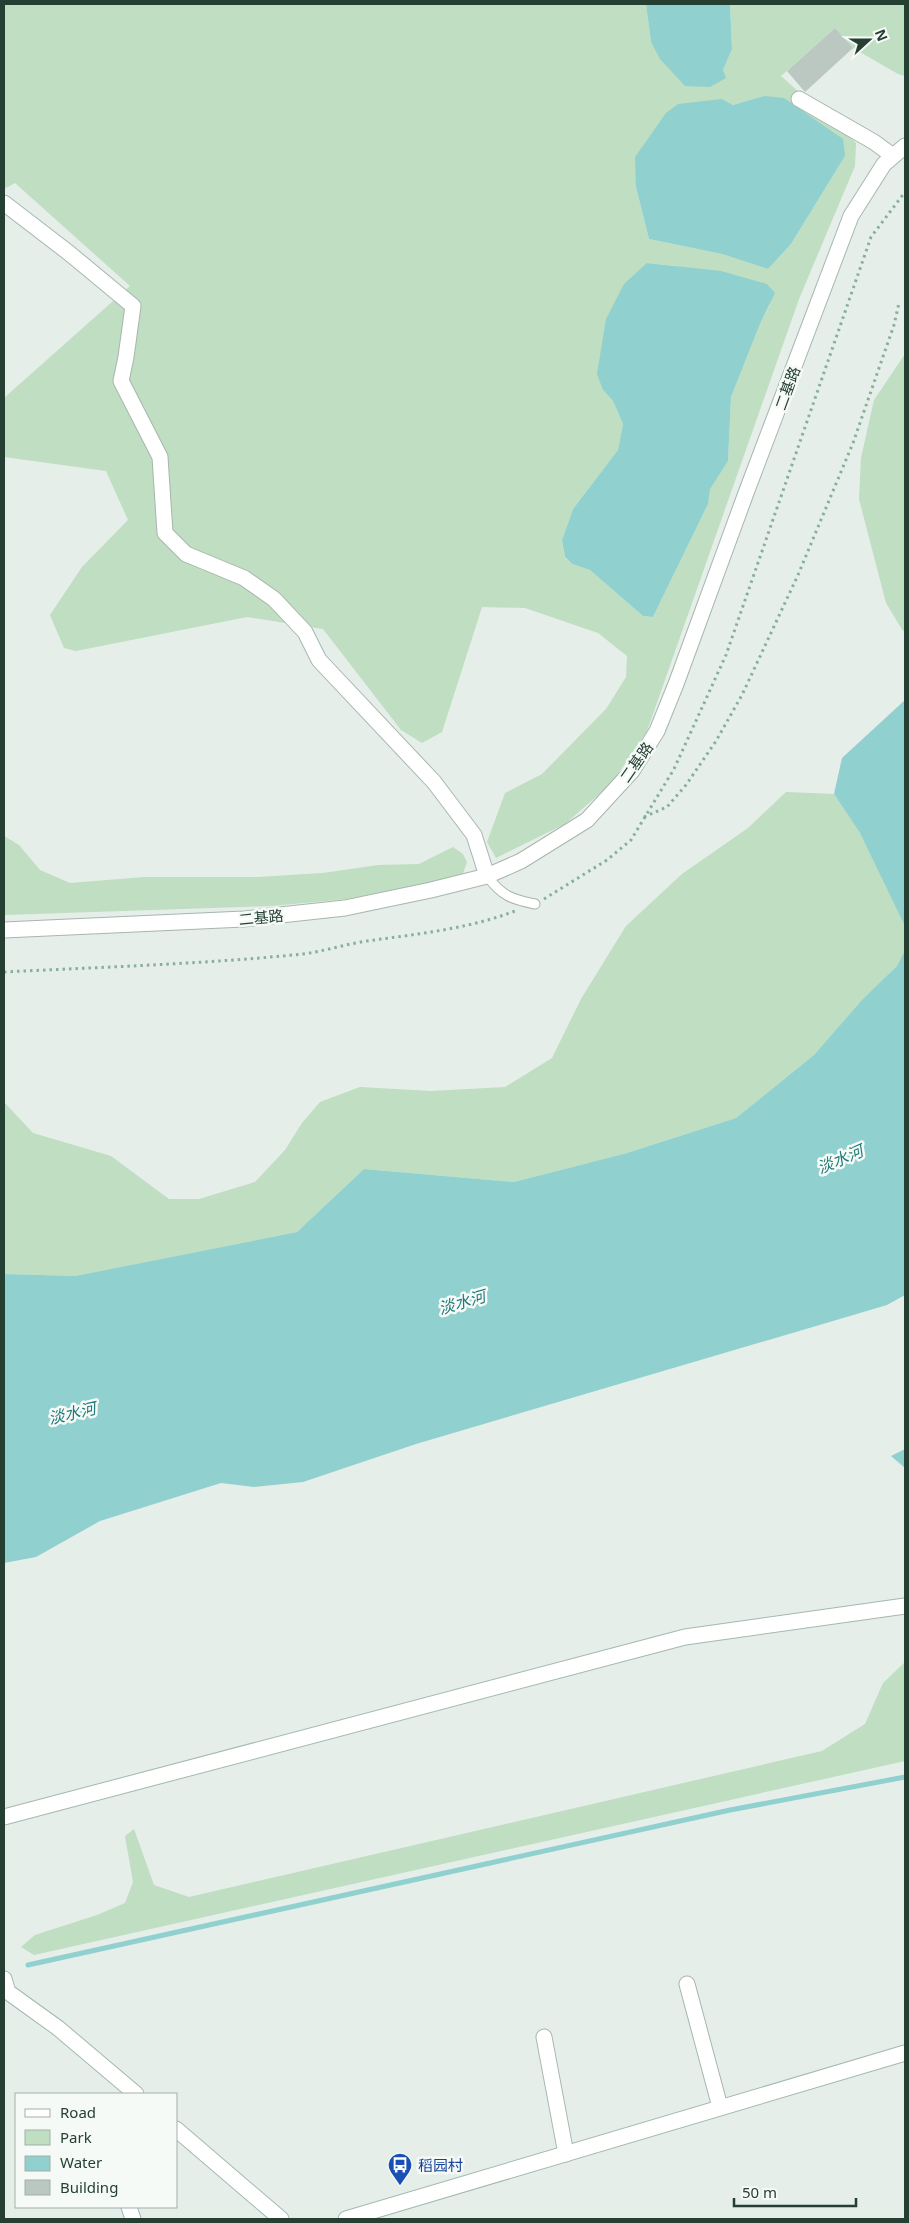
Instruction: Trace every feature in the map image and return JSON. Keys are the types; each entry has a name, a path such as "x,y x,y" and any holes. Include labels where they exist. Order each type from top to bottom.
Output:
{"street":[{"path":"799,99 874,142 893,156"},
{"name":"二基路","path":"4,930 244,919 335,909 431,890 486,876 553,842 587,820 632,771 657,731 851,216 884,164 905,146"},
{"path":"4,204 69,253 133,306 126,357 120,380 160,457 165,533 186,554 244,578 274,599 305,632 320,660 434,782 474,835 486,876"},
{"path":"4,1817 685,1637 905,1606"},
{"path":"4,1979 8,1992 58,2028 135,2093"},
{"path":"687,1984 720,2107"},
{"path":"544,2038 566,2154"},
{"path":"346,2219 905,2053"},
{"path":"178,2131 282,2219"}],"lane":[{"path":"486,876 498,891 515,900 536,904"}],"path":[{"path":"4,972 179,964 305,953 485,922 536,904 578,880 607,860 631,840 674,769 726,655 871,238 905,192"},
{"path":"644,817 667,807 686,785 716,741 742,695 798,575 853,443 894,325 899,302"}],"green space":[{"path":"4,4 646,4 651,42 723,70 732,49 730,4 905,4 905,76 898,74 853,48 835,28 781,76 856,143 855,166 799,299 647,731 612,783 565,824 496,858 487,842 505,793 542,774 606,709 626,677 627,656 598,633 525,608 482,607 442,732 422,743 401,730 323,629 247,617 76,651 64,648 50,615 82,567 128,520 106,471 4,457 4,398 130,286 15,183 4,189","holes":["764,96 845,156 791,244 768,269 722,254 649,239 636,187 722,99 733,105","647,263 676,266 770,304 731,397 728,461 709,489 708,504 653,617 643,616 590,570 572,564 565,558 562,540 573,509 618,450 623,424 613,401 603,390"]},
{"path":"905,354 905,630 903,631 886,603 859,499 861,458 874,400"},
{"path":"786,792 834,794 860,833 896,905 905,926 905,950 897,966 863,1000 814,1055 736,1118 627,1153 514,1182 364,1169 297,1232 75,1276 4,1274 4,1100 33,1133 111,1156 169,1199 199,1199 255,1182 285,1150 302,1123 320,1102 360,1087 431,1091 505,1087 552,1058 581,999 626,926 682,874 748,828"},
{"path":"4,836 19,845 40,870 70,883 144,877 258,877 323,873 378,865 419,864 453,847 463,854 467,862 462,876 347,899 272,906 4,915"},
{"path":"905,1662 905,1761 34,1955 21,1947 35,1935 97,1915 125,1903 133,1882 125,1836 134,1829 154,1885 189,1897 822,1751 865,1724 883,1683"}],"water":[{"path":"646,4 730,4 732,49 723,70 726,78 710,87 685,86 660,59 651,42"},
{"path":"764,96 784,98 843,139 845,156 791,244 768,269 722,254 649,239 636,187 635,157 666,113 678,104 722,99 733,105"},
{"path":"647,263 721,271 767,284 775,293 760,324 731,397 728,461 710,489 708,504 653,617 643,616 590,570 572,564 565,557 562,540 573,509 618,450 623,424 613,401 603,390 597,374 606,319 624,284"},
{"path":"905,700 905,926 860,833 834,794 842,758"},
{"name":"淡水河","path":"905,950 905,1295 887,1305 416,1444 303,1482 254,1487 221,1483 100,1521 36,1557 4,1563 4,1274 75,1276 297,1232 364,1169 514,1182 627,1153 736,1118 814,1055 863,999 897,966"},
{"path":"905,1449 905,1468 891,1456"}],"building":[{"path":"835,28 853,48 805,92 787,71"}],"waterway":[{"path":"28,1965 730,1810 905,1777"}],"place":[{"name":"稻园村","path":"400,2186"}]}
